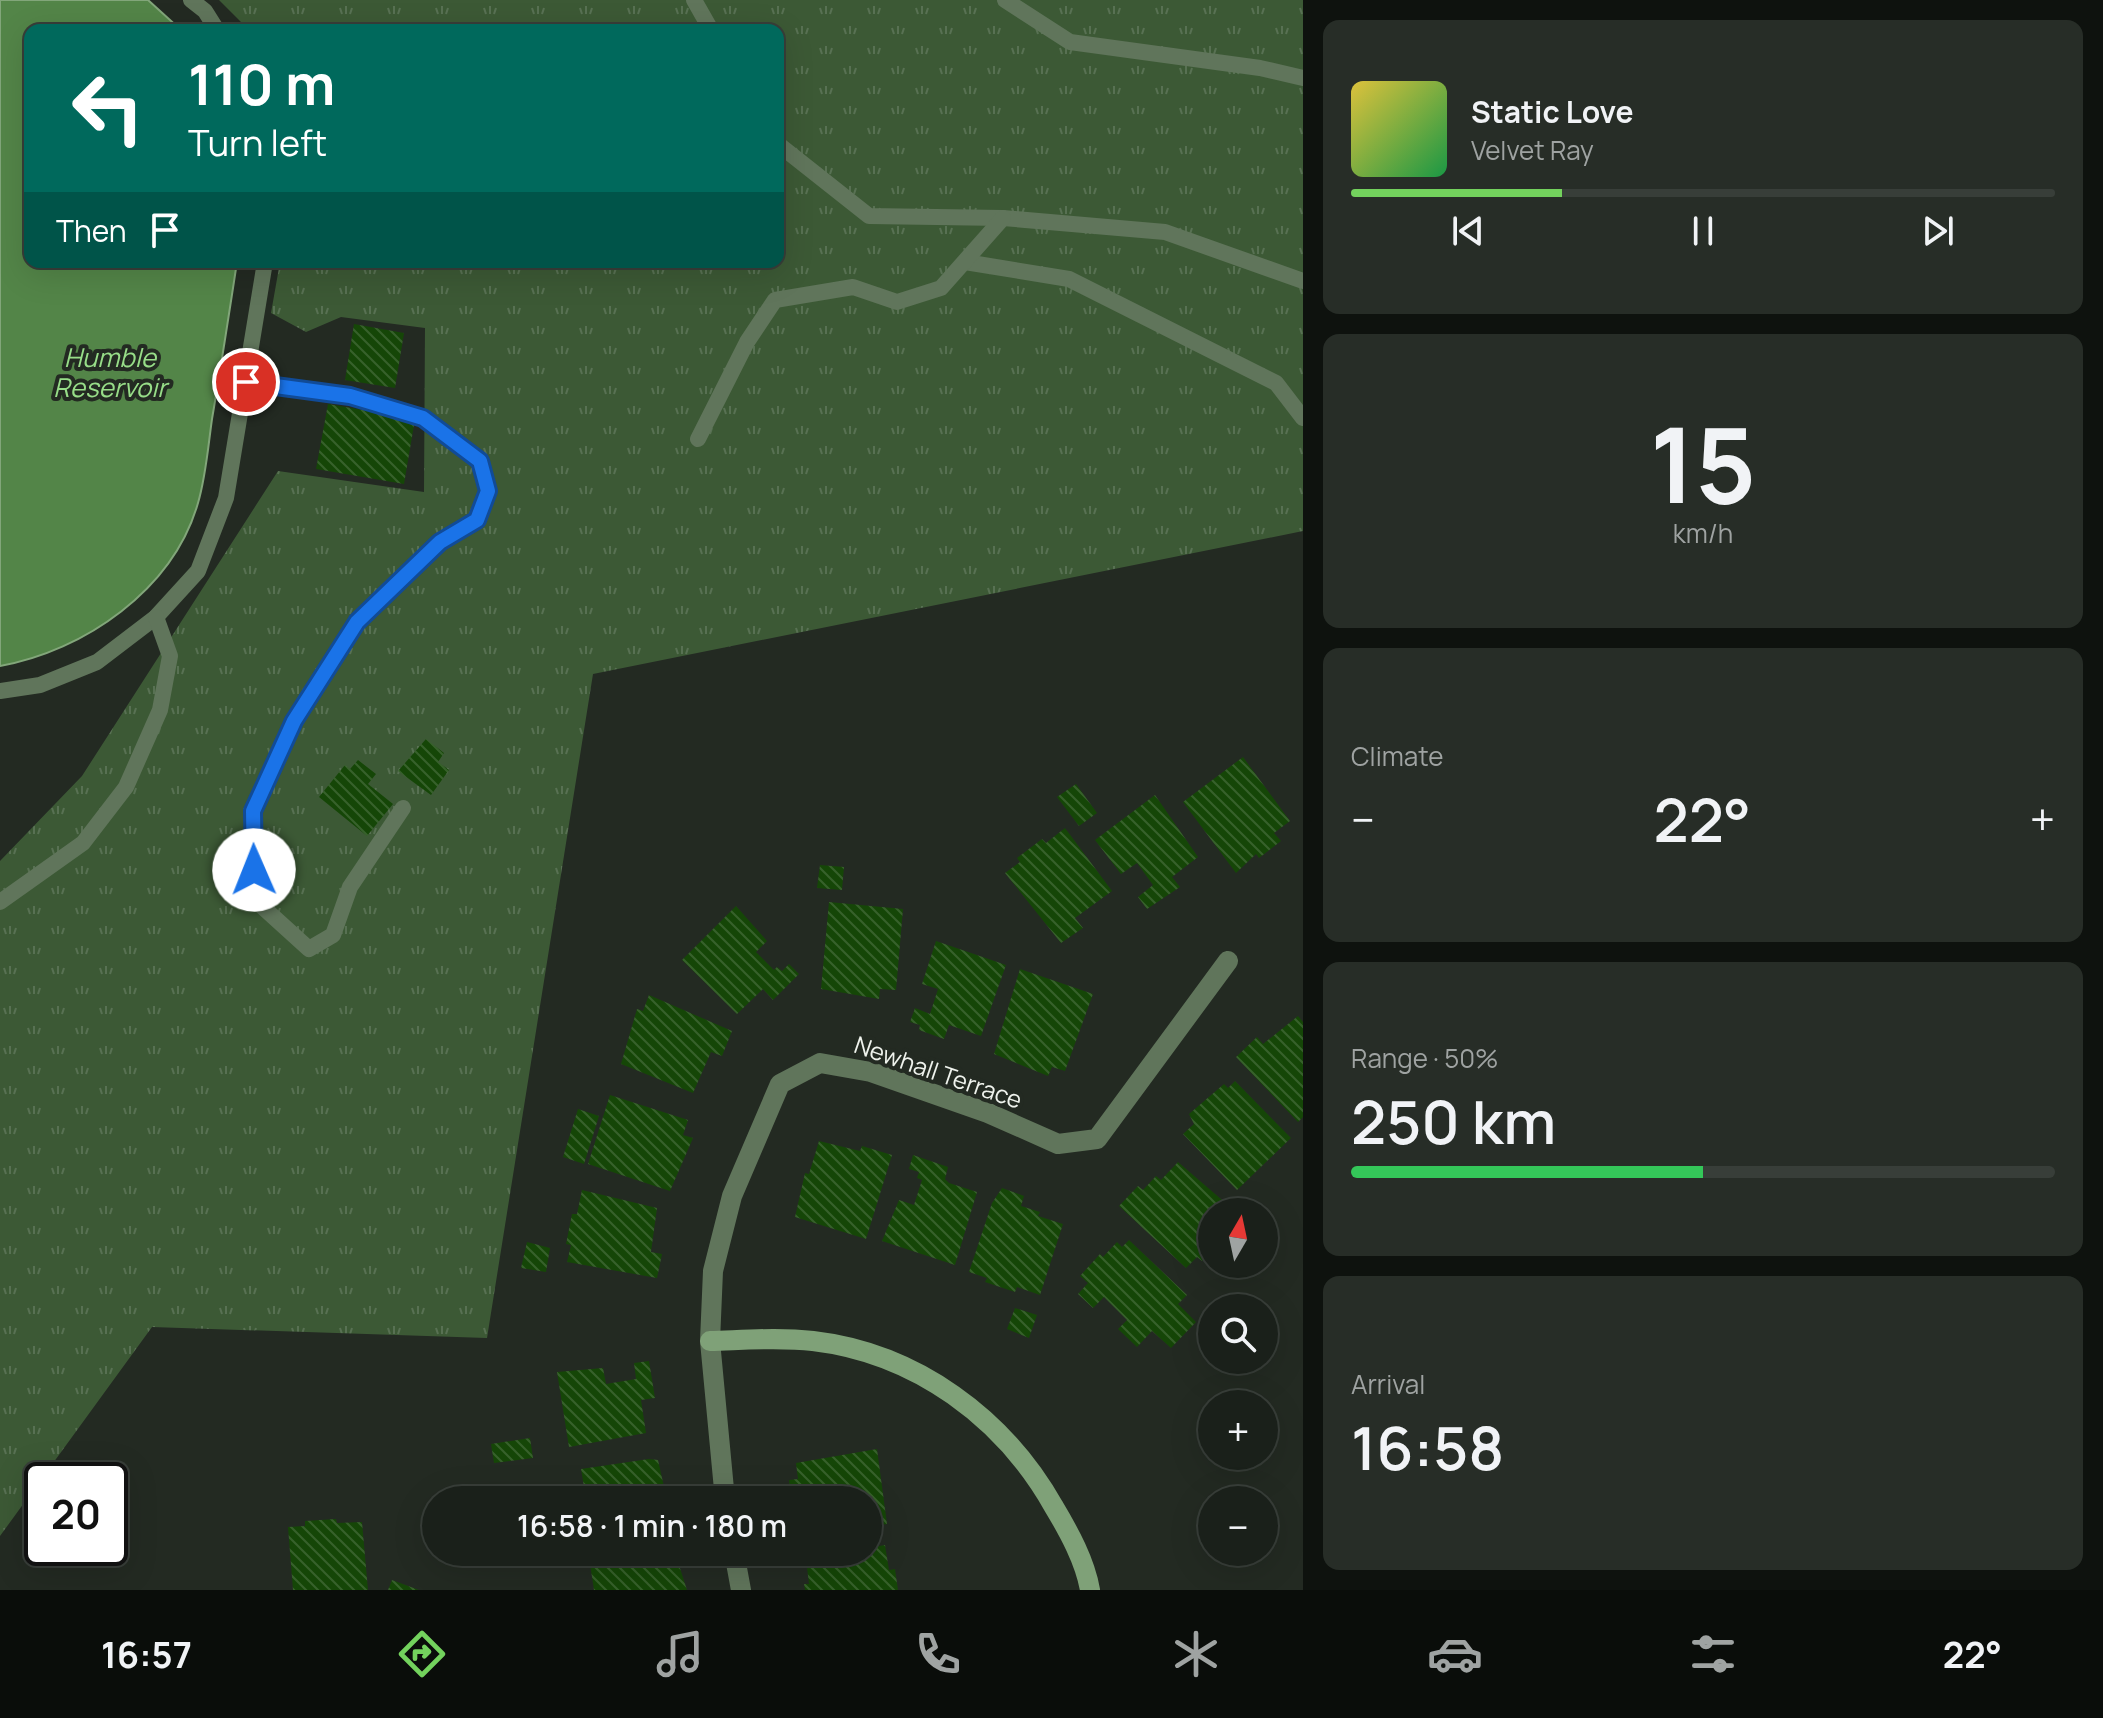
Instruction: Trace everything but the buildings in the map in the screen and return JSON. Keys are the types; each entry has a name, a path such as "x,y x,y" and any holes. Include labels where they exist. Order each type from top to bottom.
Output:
{"street":[{"name":"Newhall Terrace","path":"724,1486 710,1341 713,1271 732,1196 780,1084 820,1063 885,1077 988,1113 1058,1144 1097,1139 1228,961"},
{"path":"710,1341 814,1341 868,1354 923,1376 971,1404 1040,1480 1068,1531 1090,1590"},
{"path":"737,1566 741,1590"}],"lane":[{"path":"191,0 205,11 213,24"},
{"path":"694,0 708,24"},
{"path":"1005,0 1070,42 1260,68 1303,78"},
{"path":"784,149 869,216 1003,218 1165,232 1303,281"},
{"path":"698,439 747,342 775,300 853,287 897,302 941,288 1003,218"},
{"path":"965,262 1069,279 1276,383 1303,418"},
{"path":"0,691 40,685 97,662 156,617 198,571 221,513 264,268"},
{"path":"246,382 350,396 423,418 480,461 488,491 477,520 440,542 357,622 294,721 253,811 255,900 309,949 333,935 350,887 403,808"},
{"path":"0,902 83,843 126,787 160,710 170,656 156,617"}],"green space":[{"path":"219,0 1303,0 1303,531 593,674 487,1338 152,1327 54,1462 24,1462 24,1503 0,1536 0,861 82,776 278,471 424,492 425,328 341,317 306,332 271,313 279,268 784,268 784,24 243,24"}],"water":[{"name":"Humble Reservoir","path":"0,0 148,0 174,24 24,24 24,268 236,268 203,482 186,534 147,589 93,631 32,658 0,666"}],"route":[{"path":"246,382 350,396 423,418 455,439 480,461 488,491 477,520 440,542 357,622 294,721 253,811 254,870"}]}
